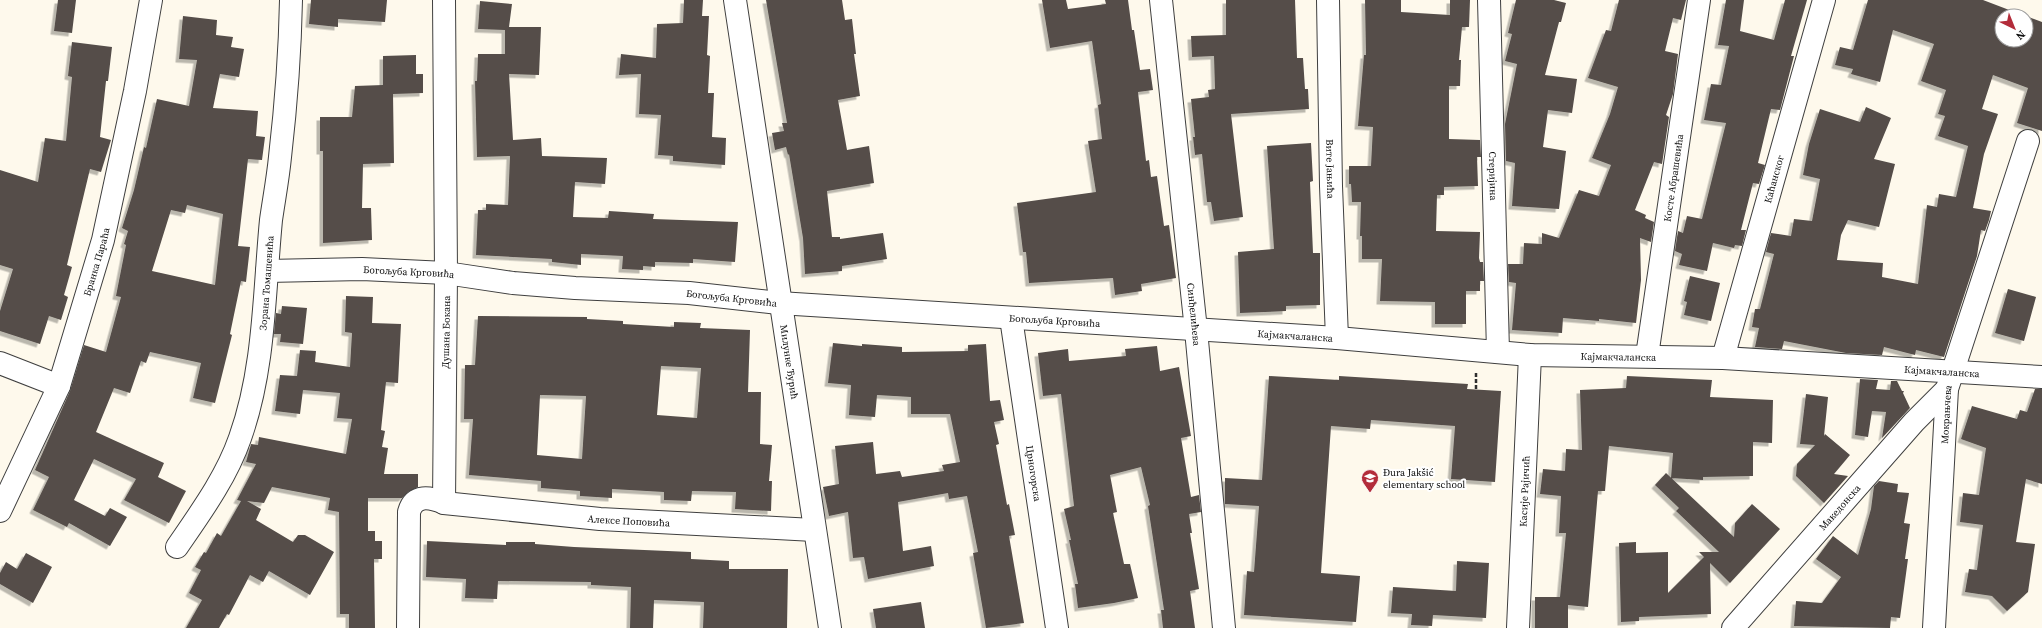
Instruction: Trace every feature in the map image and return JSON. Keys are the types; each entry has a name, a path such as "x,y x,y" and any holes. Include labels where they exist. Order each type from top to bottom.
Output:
{"street":[{"name":"Бранка Параћа","path":"0,511 59,386 103,240 135,91 151,0"},
{"name":"Зорана Томашевића","path":"177,547 210,499 225,472 241,436 253,396 260,346 286,96 291,0"},
{"name":"Душана Бокана","path":"444,0 446,273 444,503"},
{"name":"Милунке Ђурић","path":"735,0 779,303 830,628"},
{"name":"Синђелићева","path":"1161,0 1196,330 1224,628"},
{"name":"Вите Јањића","path":"1328,0 1331,186 1337,338"},
{"name":"Стеријина","path":"1489,0 1498,352"},
{"name":"Косте Абрашевића","path":"1647,356 1699,0"},
{"name":"Каћанског","path":"1723,358 1824,0"},
{"name":"Мокрањчева","path":"1934,628 1950,380 2028,141"},
{"name":"Богољуба Крговића","path":"267,272 362,269 446,273 513,283 575,288 689,293 779,303 1196,330"},
{"name":"Црногорска","path":"1012,318 1057,628"},
{"name":"Кајмакчаланска","path":"1196,330 1337,338 1530,355 1723,358 1950,380 2042,377"},
{"name":"Касије Рајичић","path":"1518,628 1530,355"},
{"path":"0,363 59,386"},
{"name":"Македонска","path":"1733,628 1950,380"},
{"path":"408,628 408,512 411,504 417,499 432,498 444,503"},
{"name":"Алексе Поповића","path":"444,503 600,519 814,530"}],"building":[{"path":"58,0 76,0 72,33 54,31"},
{"path":"311,0 387,0 385,22 338,19 338,27 309,24"},
{"path":"684,0 703,0 702,16 709,16 707,55 710,56 708,93 714,93 712,137 726,138 725,165 673,161 673,156 658,155 661,115 639,114 641,74 619,75 621,54 656,58 657,24 683,23"},
{"path":"766,0 842,0 845,20 852,19 856,54 854,54 860,96 838,100 847,150 869,146 874,183 827,191 832,237 840,237 840,239 883,233 887,259 842,266 842,271 805,274 803,238 789,154 788,155 786,147 775,150 772,133 784,131 782,123 787,123"},
{"path":"1042,0 1066,0 1068,9 1106,4 1105,0 1128,0 1140,70 1150,69 1153,90 1138,92 1146,161 1149,160 1151,177 1157,176 1164,226 1169,225 1176,278 1141,284 1142,291 1115,295 1113,278 1029,283 1026,252 1023,252 1017,203 1096,192 1088,141 1102,139 1098,105 1101,104 1092,41 1050,48"},
{"path":"1226,0 1295,0 1297,58 1303,58 1305,89 1308,89 1309,109 1231,114 1243,217 1214,221 1211,202 1207,202 1202,154 1195,155 1193,137 1195,137 1191,99 1209,97 1208,90 1215,89 1214,56 1192,57 1191,36 1226,35"},
{"path":"1365,0 1401,0 1401,12 1450,15 1450,0 1470,0 1469,27 1462,27 1459,60 1461,60 1460,86 1449,86 1449,139 1480,140 1481,157 1477,157 1478,186 1444,187 1444,195 1437,195 1436,231 1480,232 1479,258 1480,262 1483,262 1484,281 1480,281 1480,291 1466,291 1466,324 1435,324 1435,302 1380,301 1382,259 1362,259 1362,236 1360,236 1361,202 1352,202 1351,184 1349,184 1349,166 1371,166 1373,127 1358,126 1364,55 1366,55"},
{"path":"1516,0 1554,0 1566,3 1561,22 1559,22 1545,75 1577,79 1572,113 1548,110 1543,147 1566,151 1559,209 1512,206 1515,163 1506,161 1505,124 1517,64 1505,61 1512,34 1508,33"},
{"path":"1619,0 1686,0 1681,20 1673,18 1665,51 1678,54 1673,94 1666,115 1669,117 1662,164 1654,162 1635,210 1646,215 1645,218 1654,222 1651,242 1640,238 1641,280 1636,323 1599,319 1599,321 1563,318 1562,333 1512,330 1516,283 1509,282 1508,264 1523,264 1524,243 1542,244 1542,233 1559,238 1579,190 1599,196 1611,165 1592,158 1610,114 1618,87 1588,78 1606,30 1611,31"},
{"path":"1726,0 1744,0 1740,31 1774,40 1785,0 1807,0 1791,56 1794,56 1780,110 1771,109 1758,163 1765,165 1759,184 1753,183 1741,230 1746,230 1742,246 1735,245 1734,248 1713,243 1707,271 1679,265 1682,254 1675,251 1678,231 1683,233 1687,216 1702,219 1726,123 1704,120 1711,84 1721,85 1729,46 1718,45"},
{"path":"1868,0 1983,0 2004,8 1994,8 1994,48 2034,48 2034,19 2042,22 2042,131 2017,123 2028,88 1993,75 1982,109 1998,114 1984,154 1973,208 1991,211 1985,231 1981,230 1977,256 1944,357 1916,350 1915,355 1884,347 1882,355 1846,353 1784,341 1782,349 1755,347 1759,328 1752,327 1755,309 1760,309 1774,254 1766,252 1771,233 1791,236 1794,219 1812,221 1820,179 1803,175 1809,144 1820,109 1860,122 1866,107 1891,118 1874,159 1895,164 1879,227 1848,220 1841,235 1837,260 1883,263 1882,277 1918,284 1927,205 1937,207 1939,194 1956,197 1968,146 1938,136 1945,116 1938,114 1946,90 1921,81 1934,44 1893,30 1880,82 1851,74 1853,69 1835,65 1840,47 1853,50"},
{"path":"480,1 512,4 509,27 541,27 539,75 509,74 513,140 541,138 542,156 607,158 605,184 575,182 573,217 608,218 609,211 654,214 653,219 738,222 735,262 693,259 693,263 655,262 655,267 643,266 643,270 622,269 623,256 581,254 581,265 552,262 552,259 476,255 478,210 486,210 486,204 508,205 510,156 477,157 475,81 477,81 478,54 505,54 505,30 478,29"},
{"path":"183,16 217,20 216,35 233,37 231,47 244,49 239,77 220,74 213,108 258,111 256,136 265,137 262,160 248,159 238,246 250,247 246,282 241,281 230,334 232,335 215,403 193,398 201,363 150,352 146,363 141,361 130,393 114,388 96,432 164,463 158,477 186,491 169,523 124,500 136,479 94,459 74,500 105,516 110,508 127,517 110,546 69,523 67,527 33,510 49,477 35,470 70,391 84,345 106,352 121,297 116,296 126,245 124,244 128,231 122,228 134,190 144,147 146,148 157,99 189,106 197,60 179,59","holes":["187,205 223,214 215,285 152,271 171,210 185,213"]},
{"path":"72,42 112,47 108,81 106,81 100,137 111,140 101,172 90,169 67,265 72,267 64,295 68,297 61,320 49,316 40,344 0,331 0,311 13,269 0,265 0,170 38,182 45,138 66,141 72,77 68,76"},
{"path":"416,55 416,74 423,74 423,93 393,94 394,163 363,164 362,208 371,208 372,240 323,243 323,151 320,151 320,117 352,117 355,86 383,85 383,56"},
{"path":"1311,143 1313,181 1310,182 1313,253 1320,253 1320,305 1286,306 1286,311 1240,313 1238,252 1274,249 1267,146"},
{"path":"1690,276 1720,283 1711,321 1684,315 1687,302 1684,301"},
{"path":"2008,289 2036,297 2024,341 1995,333"},
{"path":"346,296 373,297 372,323 401,324 398,383 386,382 381,430 385,431 382,447 388,448 384,474 418,474 418,487 408,492 402,498 368,498 368,531 375,531 375,541 382,541 382,559 374,559 375,628 349,628 349,614 340,614 339,512 328,510 330,498 272,487 264,503 247,501 261,509 256,520 293,542 298,535 305,535 334,552 310,595 269,571 263,582 250,575 229,615 227,614 219,628 186,628 202,600 189,593 201,570 195,567 204,552 206,553 217,533 221,536 241,501 237,500 256,464 246,462 251,444 258,445 259,437 346,454 352,419 337,418 340,393 303,390 300,414 275,411 280,375 297,376 300,350 316,351 315,362 350,367 352,333 345,332"},
{"path":"282,306 307,308 303,344 280,342 281,334 274,334 276,313 281,314"},
{"path":"478,316 587,317 587,319 623,321 623,324 674,327 674,322 701,323 700,328 750,330 748,392 761,392 760,444 772,445 769,481 772,481 771,511 735,509 736,492 692,491 691,501 664,500 664,492 612,489 612,498 580,496 580,491 541,488 541,481 469,475 473,419 464,419 465,365 475,365","holes":["661,366 701,368 697,418 657,415","540,395 586,396 582,459 537,455"]},
{"path":"833,343 862,346 862,344 902,347 902,352 968,351 968,345 986,344 990,401 1000,400 1004,420 994,422 999,444 996,445 1007,505 1009,504 1015,535 1009,536 1024,623 986,628 973,553 978,552 967,496 949,499 948,493 898,502 903,551 931,546 934,566 868,579 864,557 853,558 848,512 829,516 823,487 839,484 835,446 873,442 876,474 900,471 902,477 944,471 942,465 960,462 950,414 911,414 911,397 877,395 875,417 849,415 851,385 828,383"},
{"path":"1157,346 1160,371 1179,367 1191,436 1181,438 1191,497 1199,495 1201,512 1189,514 1192,533 1190,533 1199,589 1190,591 1195,628 1163,628 1161,610 1164,610 1148,506 1150,505 1141,467 1110,475 1117,512 1113,513 1124,564 1130,564 1138,598 1078,608 1075,584 1078,584 1064,509 1074,506 1061,394 1043,396 1038,353 1068,349 1069,361 1126,356 1125,349"},
{"path":"1269,376 1339,380 1339,376 1468,384 1467,389 1501,391 1495,482 1451,479 1455,426 1371,420 1370,429 1331,426 1321,573 1360,576 1356,622 1244,615 1247,571 1254,572 1259,506 1225,504 1225,478 1262,480"},
{"path":"1627,376 1712,380 1710,397 1773,400 1772,443 1753,442 1753,476 1703,477 1703,480 1671,478 1673,453 1609,446 1605,491 1598,491 1588,607 1568,605 1568,628 1535,628 1535,597 1560,597 1566,533 1559,533 1561,496 1540,494 1543,469 1565,471 1566,449 1582,450 1580,390 1626,388"},
{"path":"1860,379 1878,380 1876,389 1890,390 1891,381 1897,381 1902,391 1904,391 1903,393 1910,408 1882,438 1886,412 1872,411 1868,437 1855,435"},
{"path":"2035,389 2042,389 2042,484 2026,479 2016,542 2035,544 2028,592 2007,611 1992,596 1965,592 1969,569 1977,570 1983,525 1960,522 1963,493 1979,495 1986,448 1961,439 1972,406 2017,419 2020,410 2027,412"},
{"path":"1806,394 1828,397 1824,436 1825,434 1850,455 1834,474 1848,476 1824,503 1796,476 1797,464 1815,445 1800,444"},
{"path":"1666,473 1734,537 1735,523 1752,504 1780,529 1730,583 1710,563 1711,614 1639,617 1639,621 1621,622 1619,543 1636,542 1636,553 1668,552 1668,593 1704,557 1699,552 1719,552 1676,511 1679,508 1655,485"},
{"path":"1879,481 1898,484 1897,492 1909,493 1904,523 1910,524 1905,559 1908,559 1900,618 1891,617 1890,628 1794,626 1796,601 1822,603 1841,577 1816,559 1833,536 1858,555 1871,509 1874,486"},
{"path":"427,541 506,545 506,542 535,542 535,544 574,547 691,552 691,559 729,561 729,569 788,569 787,628 703,628 704,602 654,600 653,628 630,628 631,587 591,585 591,582 498,581 497,599 465,598 466,579 426,577"},
{"path":"26,553 52,567 33,603 0,584 0,573 6,562 17,569"},
{"path":"1457,561 1489,563 1486,618 1433,615 1432,626 1411,625 1412,614 1391,613 1393,587 1456,591"},
{"path":"921,602 925,628 876,628 873,609"}],"place":[{"name":"Đura Jakšić elementary school","path":"1370,493"}]}
